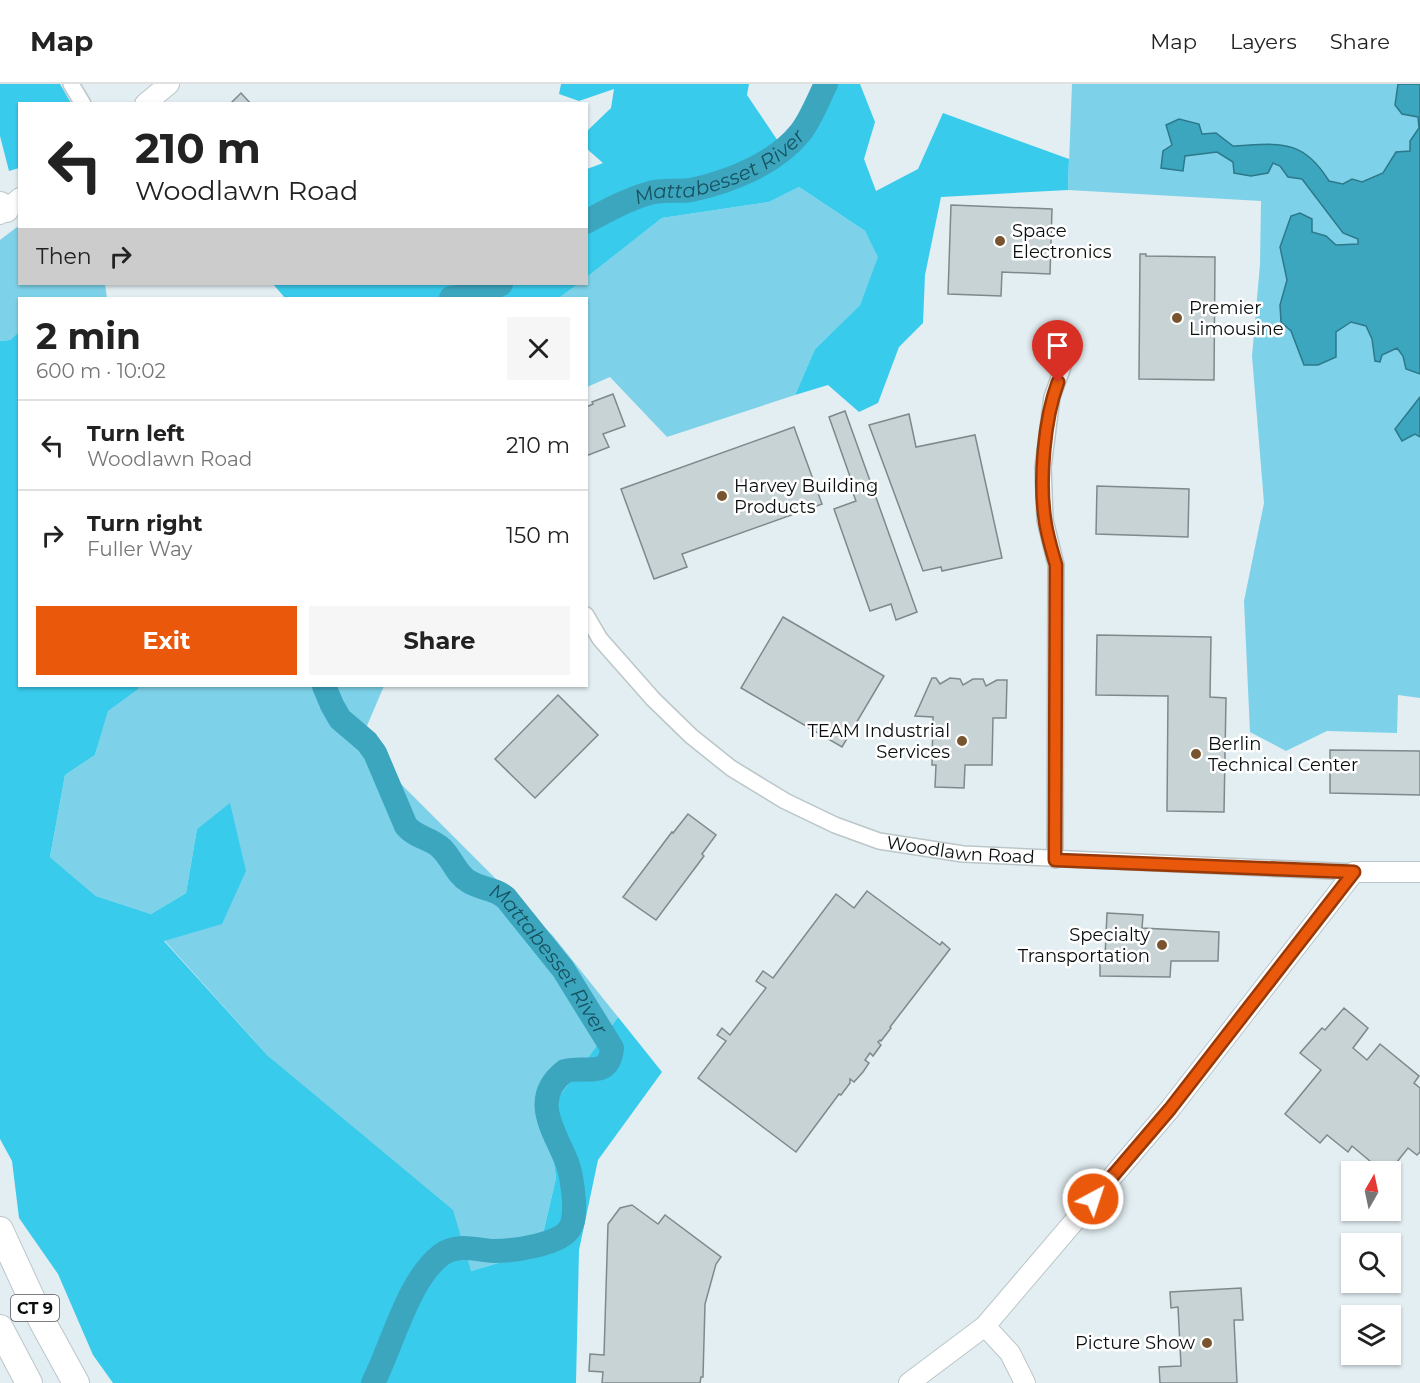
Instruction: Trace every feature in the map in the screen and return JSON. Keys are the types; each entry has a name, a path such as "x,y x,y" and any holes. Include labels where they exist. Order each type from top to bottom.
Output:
{"highway":[{"name":"CT 9","path":"0,1230 42,1321 76,1383"},
{"name":"CT 9","path":"0,1328 29,1383"}],"street":[{"path":"72,84 82,102"},
{"path":"147,102 168,84"},
{"path":"1055,860 1056,565 1045,520 1043,467 1052,397 1072,342"},
{"name":"Woodlawn Road","path":"588,618 600,639 653,699 691,736 731,768 785,801 836,825 879,841 963,855 1354,872 1420,872"},
{"path":"909,1383 985,1326 1170,1109 1354,872"},
{"path":"985,1326 1010,1353 1024,1383"}],"shaded area":[{"path":"0,84 60,84 70,102 18,102 18,168 9,171 0,136"},
{"path":"561,84 749,84 747,95 786,153 828,84 860,84 875,122 864,159 876,191 918,169 943,113 1069,159 1068,190 941,197 925,275 923,323 899,347 878,403 859,412 828,385 795,395 815,349 860,305 878,257 865,231 799,187 769,202 662,218 588,276 588,169 603,163 588,150 588,130 611,108 614,89 579,101 559,94"},
{"path":"1072,84 1420,84 1420,698 1398,695 1397,733 1327,731 1286,751 1250,732 1244,601 1264,503 1252,356 1260,264 1261,201 1068,190"},
{"path":"1398,84 1420,84 1420,374 1406,369 1403,356 1397,348 1382,355 1380,362 1375,361 1372,339 1366,326 1351,322 1336,332 1336,357 1318,365 1304,365 1291,331 1281,322 1280,305 1287,280 1280,247 1291,216 1300,213 1312,219 1312,232 1326,236 1336,245 1358,244 1358,239 1343,233 1302,179 1288,177 1280,166 1273,163 1268,173 1251,176 1234,173 1233,162 1217,152 1185,156 1183,171 1161,168 1163,151 1172,145 1166,125 1179,119 1199,124 1202,134 1216,133 1233,146 1263,144 1288,146 1309,157 1329,181 1343,184 1352,179 1362,182 1383,173 1396,152 1410,151 1410,141 1419,128 1418,117 1402,114 1395,105"},
{"path":"799,187 865,231 879,257 860,305 815,349 795,395 667,437 610,377 588,387 588,297 560,297 577,285 588,285 588,276 662,218 769,202"},
{"path":"18,228 18,285 105,285 107,297 18,297 18,333 10,340 0,341 0,240"},
{"path":"274,285 577,285 560,297 284,297"},
{"path":"18,333 18,687 138,687 108,711 95,755 65,775 50,857 96,896 151,914 186,893 197,829 230,803 246,871 222,924 164,941 268,1056 453,1210 471,1271 539,1251 556,1178 547,1113 618,1017 662,1072 598,1160 579,1250 576,1383 113,1383 93,1355 58,1274 19,1218 12,1161 0,1139 0,341 10,340"},
{"path":"1420,397 1420,437 1415,434 1402,441 1395,429"},
{"path":"138,687 384,687 366,728 397,780 553,936 618,1017 547,1113 556,1178 539,1251 471,1271 268,1056 164,940 188,933 230,804 197,829 186,893 151,914 96,896 50,857 65,775 95,755 108,710"}],"building":[{"path":"241,93 249,102 232,102"},
{"name":"Space Electronics","path":"951,205 1052,209 1050,274 1002,272 1001,296 948,294"},
{"name":"Premier Limousine","path":"1140,254 1215,257 1214,380 1139,379"},
{"path":"613,394 625,426 603,434 609,447 588,455 588,406 593,404 592,402"},
{"path":"845,411 917,612 896,620 891,604 870,611 834,509 856,501 850,485 853,485 829,417"},
{"path":"909,414 916,447 975,435 1002,558 942,571 941,567 923,571 869,425"},
{"name":"Harvey Building Products","path":"794,427 822,504 682,554 687,567 654,579 621,489"},
{"path":"1097,486 1189,489 1188,537 1096,534"},
{"path":"783,617 884,676 842,747 741,688"},
{"name":"Berlin Technical Center","path":"1097,635 1211,637 1210,697 1226,698 1224,812 1167,811 1168,696 1096,695"},
{"name":"TEAM Industrial Services","path":"932,678 936,678 940,684 950,678 960,679 963,685 973,679 983,679 986,686 997,680 1007,680 1006,718 993,718 992,765 965,765 964,788 935,787 936,765 932,765 933,717 915,716"},
{"path":"558,695 598,735 535,798 495,759"},
{"path":"1330,750 1420,751 1420,795 1330,793"},
{"path":"688,814 716,835 702,854 704,856 656,920 623,897"},
{"path":"867,891 940,945 942,942 950,949 878,1042 881,1045 873,1056 870,1053 865,1060 869,1063 863,1072 854,1082 850,1079 850,1083 841,1095 839,1094 796,1152 698,1078 726,1041 717,1035 722,1028 730,1035 766,988 756,981 763,971 773,978 836,894 854,908"},
{"name":"Specialty Transportation","path":"1107,913 1143,915 1142,928 1219,932 1218,961 1171,961 1170,977 1100,976 1100,957 1105,957"},
{"path":"1344,1008 1368,1028 1353,1048 1367,1060 1380,1044 1419,1076 1414,1083 1420,1088 1420,1152 1417,1155 1408,1148 1398,1161 1370,1161 1352,1146 1348,1152 1327,1135 1320,1143 1285,1114 1321,1070 1300,1053 1322,1028 1325,1030"},
{"path":"632,1205 658,1224 665,1215 721,1257 716,1264 705,1304 703,1377 700,1383 602,1383 603,1372 589,1371 590,1354 604,1355 608,1224 620,1208"},
{"name":"Picture Show","path":"1241,1288 1243,1320 1234,1320 1237,1383 1160,1383 1159,1367 1181,1366 1178,1307 1171,1308 1170,1292"}],"waterway":[{"name":"Mattabesset River","path":"588,221 642,196 655,192 706,187 736,177 765,163 790,144 800,133 826,84"},
{"name":"Mattabesset River","path":"458,297 481,294 499,285"},
{"name":"Mattabesset River","path":"324,687 340,719 367,742 375,753 406,826 441,848 468,881 497,892 506,898 563,969 612,1048 610,1058 601,1068 565,1071 554,1082 548,1093 548,1116 568,1165 572,1183 574,1211 570,1228 557,1239 535,1246 494,1251 460,1248 441,1255 419,1280 373,1383"}],"place":[{"name":"Space Electronics","path":"1000,241"},
{"name":"Premier Limousine","path":"1177,318"},
{"name":"Harvey Building Products","path":"722,496"},
{"name":"TEAM Industrial Services","path":"962,741"},
{"name":"Berlin Technical Center","path":"1196,754"},
{"name":"Specialty Transportation","path":"1162,945"},
{"name":"Picture Show","path":"1207,1343"}],"route":[{"path":"1058,382 1052,397 1043,467 1045,520 1056,565 1055,860 1354,872 1170,1109 1093,1199"}]}
